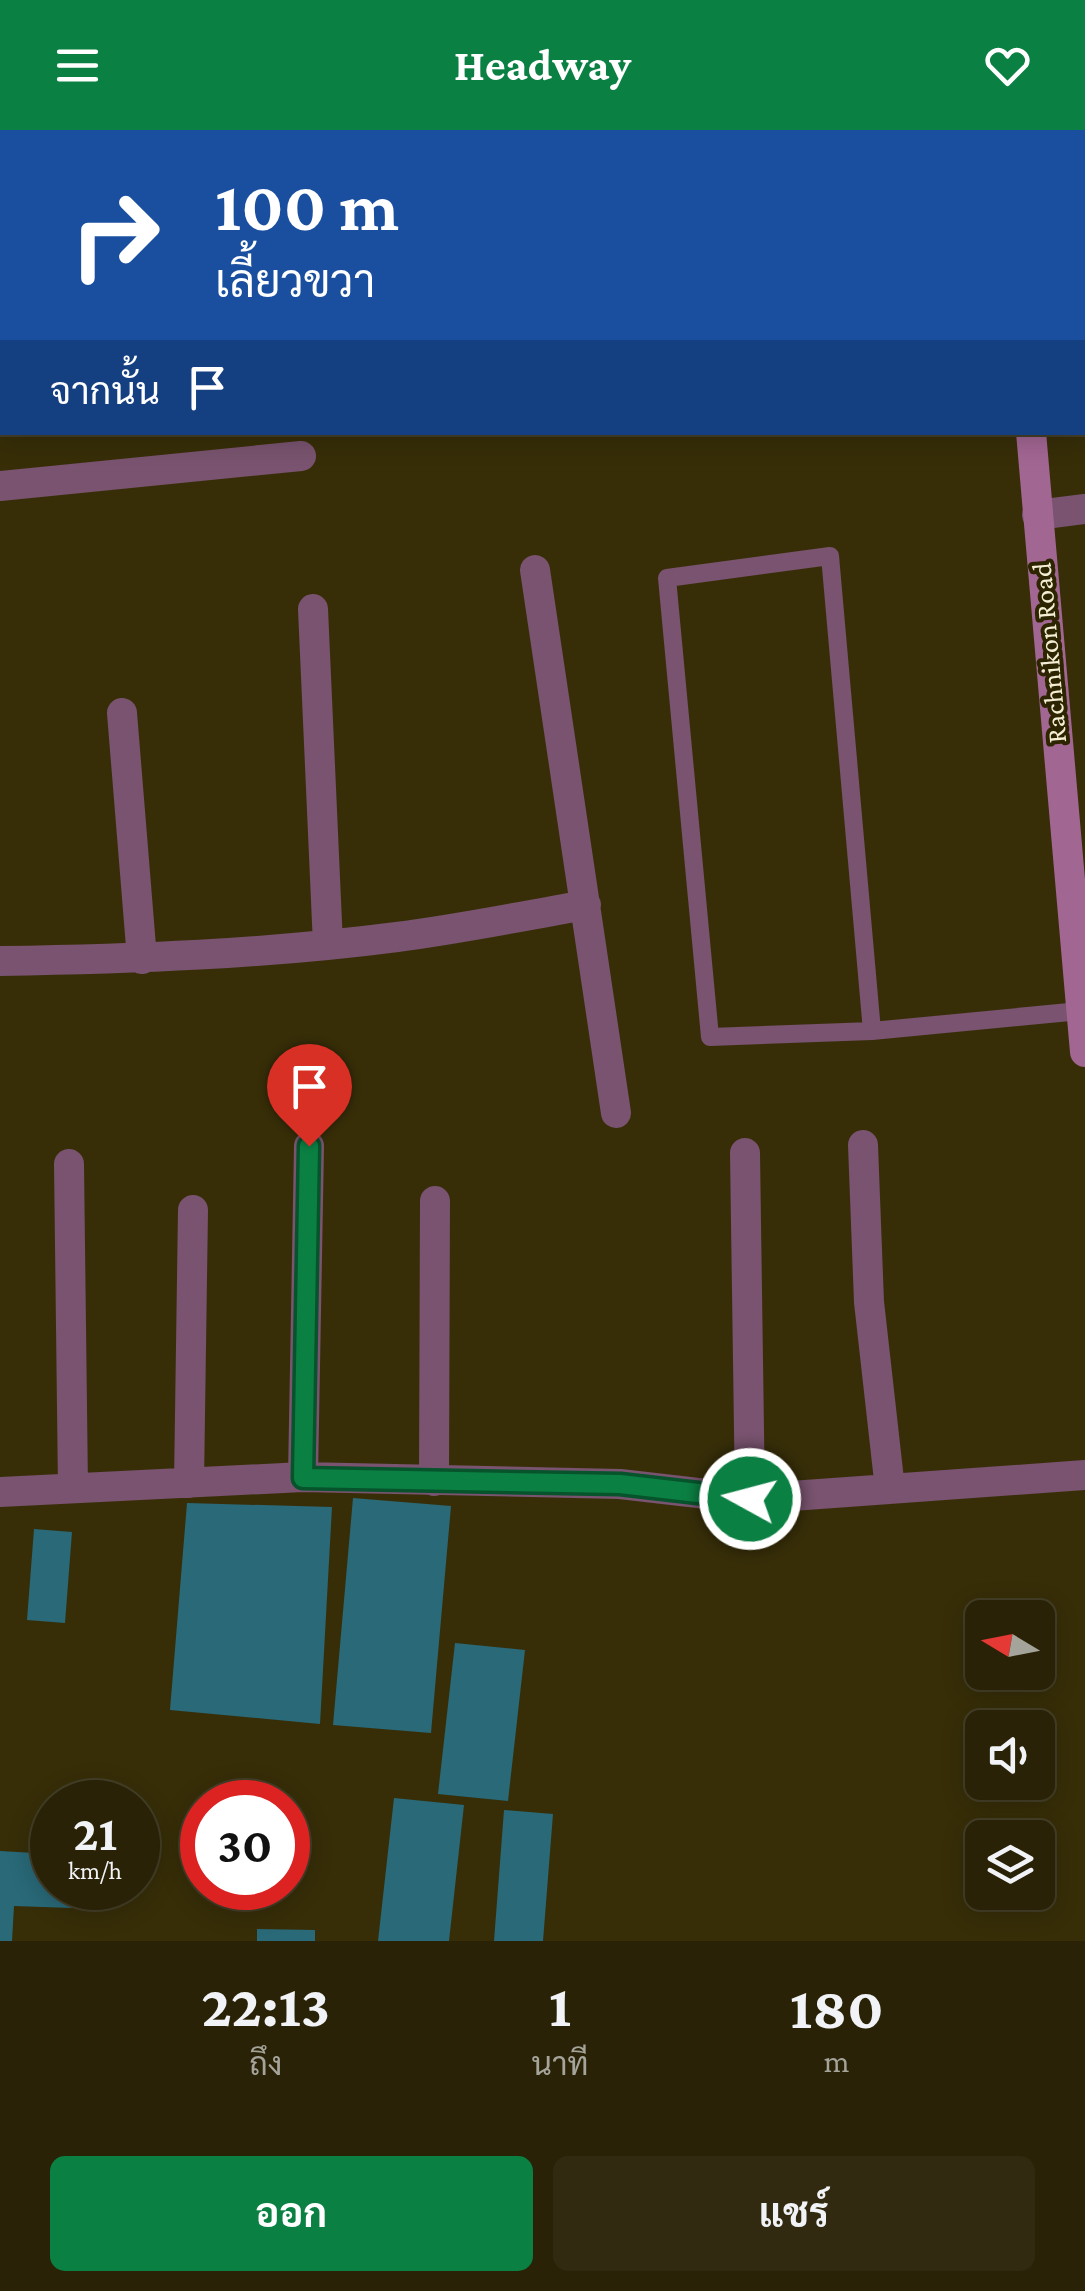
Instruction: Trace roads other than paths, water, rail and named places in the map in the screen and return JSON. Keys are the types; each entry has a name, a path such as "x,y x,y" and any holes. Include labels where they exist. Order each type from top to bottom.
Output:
{"street":[{"name":"Rachnikon Road","path":"1031,435 1085,1052"},
{"path":"0,486 301,456"},
{"path":"1037,515 1085,509"},
{"path":"535,570 616,1114"},
{"path":"313,608 328,945"},
{"path":"122,713 142,959"},
{"path":"0,961 142,959 328,945 400,937 586,905"},
{"path":"862,1145 869,1302 890,1489"},
{"path":"303,1478 309,1146"},
{"path":"745,1153 750,1499"},
{"path":"69,1164 73,1488"},
{"path":"434,1481 435,1201"},
{"path":"190,1483 192,1210"},
{"path":"0,1492 303,1478 620,1484 750,1499 1085,1475"}],"lane":[{"path":"872,1031 830,556 668,578 710,1037 872,1031 1080,1011"}]}
